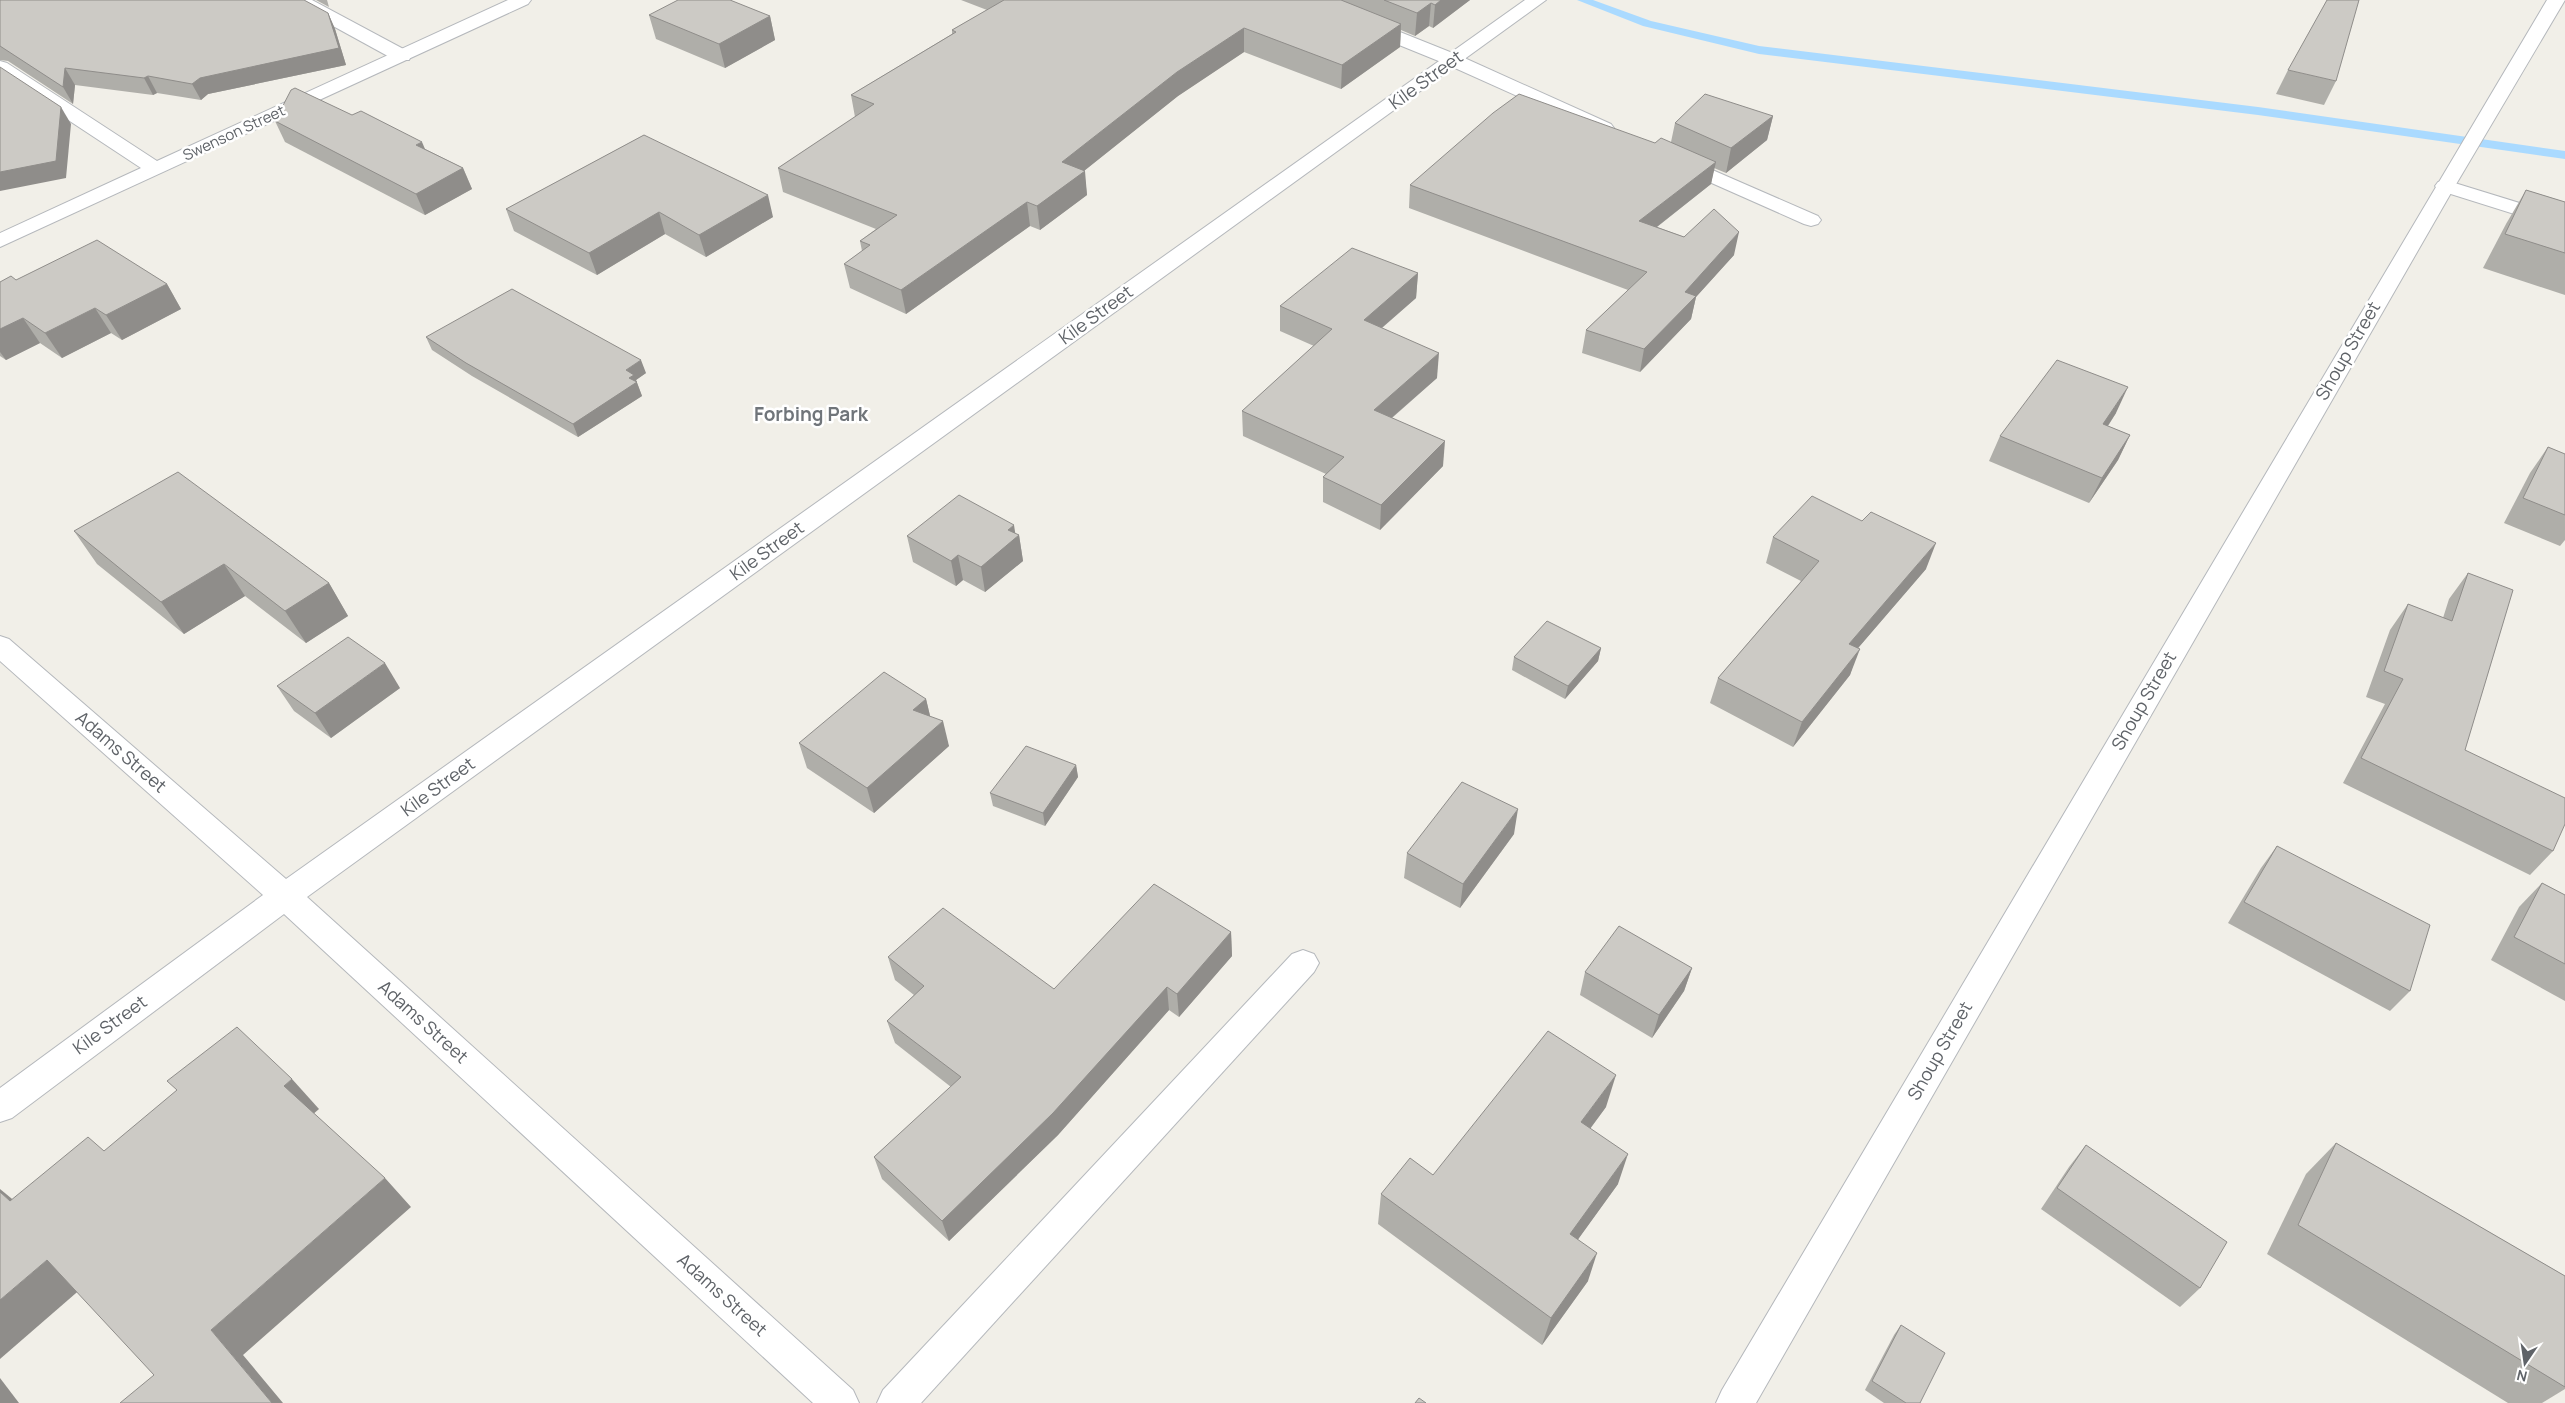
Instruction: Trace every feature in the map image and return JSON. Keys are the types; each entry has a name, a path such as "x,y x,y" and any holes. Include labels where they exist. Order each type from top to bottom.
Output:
{"street":[{"path":"299,0 402,56"},
{"name":"Swenson Street","path":"0,241 522,0"},
{"path":"1304,0 1453,60 1623,136"},
{"name":"Kile Street","path":"0,1107 285,896 1537,0"},
{"name":"Shoup Street","path":"1735,1403 2445,186 2556,0"},
{"path":"0,67 156,169"},
{"path":"1659,152 1811,220"},
{"path":"2445,186 2565,224"},
{"name":"Adams Street","path":"0,646 285,896 840,1403"},
{"path":"896,1403 1303,963"}],"building":[{"path":"0,0 304,0 328,13 339,48 200,78 192,84 148,76 144,78 65,68 63,87 0,46"},
{"path":"678,0 730,0 770,16 719,44 649,15"},
{"path":"1004,0 1341,0 1401,24 1342,65 1244,28 1177,72 1062,162 1085,171 1037,206 1027,202 901,290 844,264 870,245 860,241 897,215 778,168 874,104 851,95 956,32 952,30"},
{"path":"1384,0 1441,0 1435,5 1431,3 1417,13"},
{"path":"2327,0 2359,0 2336,81 2288,70"},
{"path":"0,67 61,107 56,161 0,172"},
{"path":"295,88 352,115 361,111 422,142 416,145 463,168 416,194 275,121 291,90"},
{"path":"1519,94 1655,143 1661,138 1716,162 1639,221 1684,237 1714,209 1739,232 1685,292 1696,296 1644,349 1586,330 1647,272 1410,185 1493,113"},
{"path":"1705,94 1773,116 1731,148 1675,123"},
{"path":"644,135 768,195 699,235 659,212 589,253 506,209"},
{"path":"2526,190 2565,202 2565,253 2505,234"},
{"path":"97,240 167,284 106,315 95,308 45,333 23,318 0,329 0,282 11,276 16,280"},
{"path":"1352,248 1418,273 1364,320 1439,353 1374,410 1445,441 1381,505 1323,477 1344,457 1242,411 1332,329 1280,306"},
{"path":"512,289 641,360 626,370 634,375 629,378 637,382 573,424 466,363 426,337"},
{"path":"2057,360 2128,387 2103,424 2130,435 2102,478 2000,436"},
{"path":"2548,447 2565,454 2565,515 2523,498"},
{"path":"178,472 329,583 285,611 224,564 161,602 74,531"},
{"path":"959,495 1014,525 1008,530 1019,535 981,567 958,555 951,561 907,536"},
{"path":"1812,496 1862,521 1871,512 1936,543 1849,644 1860,649 1802,722 1718,678 1819,561 1773,537"},
{"path":"2468,573 2513,590 2465,750 2565,798 2565,824 2553,851 2361,758 2403,679 2384,671 2408,604 2452,621"},
{"path":"1547,621 1601,648 1568,686 1514,657"},
{"path":"348,637 385,663 315,713 277,686"},
{"path":"884,672 926,699 913,710 943,721 867,788 799,743"},
{"path":"1026,746 1076,765 1043,813 990,793"},
{"path":"1462,782 1518,809 1463,884 1407,853"},
{"path":"2277,846 2430,925 2410,991 2244,902"},
{"path":"2542,883 2565,895 2565,964 2514,937"},
{"path":"1154,884 1231,932 1177,994 1167,987 1053,1113 942,1221 874,1157 961,1077 887,1021 924,986 888,957 943,908 1054,989"},
{"path":"1619,926 1692,968 1659,1015 1585,972"},
{"path":"237,1027 292,1079 284,1086 385,1178 211,1330 272,1403 120,1403 154,1375 47,1260 0,1300 0,1192 10,1201 88,1137 104,1151 177,1090 167,1081"},
{"path":"1548,1031 1616,1075 1581,1122 1628,1154 1570,1234 1597,1253 1551,1318 1381,1194 1410,1158 1433,1175"},
{"path":"2336,1143 2565,1276 2565,1387 2298,1225"},
{"path":"2086,1145 2227,1242 2200,1288 2057,1188"},
{"path":"1901,1325 1945,1353 1920,1403 1906,1403 1872,1381"},
{"path":"1419,1398 1426,1403 1415,1403"}],"waterway":[{"path":"1583,0 1647,24 1759,50 2258,111 2565,155"}],"district":[{"name":"Forbing Park","path":"811,414"}]}
